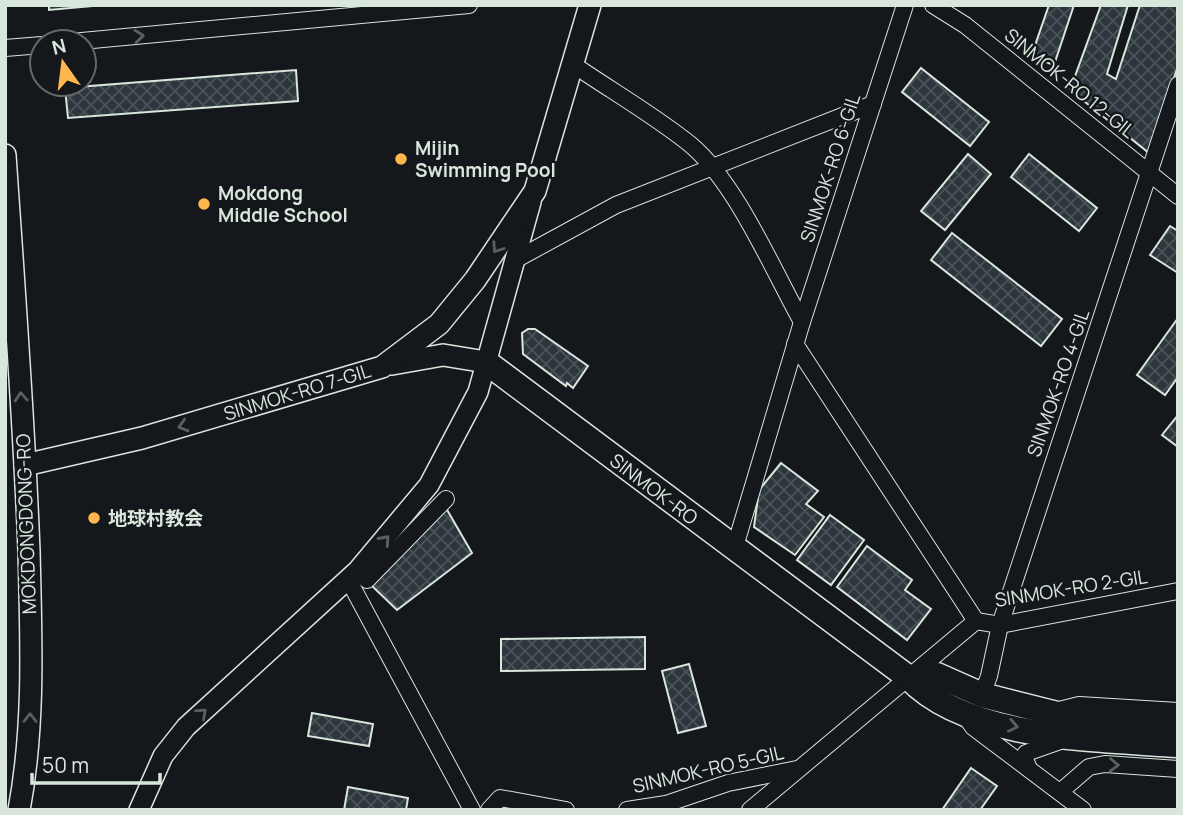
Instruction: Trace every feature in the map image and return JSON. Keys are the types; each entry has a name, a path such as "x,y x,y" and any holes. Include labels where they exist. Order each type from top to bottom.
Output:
{"main road":[{"path":"535,191 590,5"},
{"name":"MOKDONGDONG-RO","path":"5,155 25,465 30,608 30,733 19,810"},
{"name":"SINMOK-RO 7-GIL","path":"25,465 142,438 382,367 439,324 475,280 535,191"},
{"path":"382,367 421,356 443,355 486,362"},
{"name":"SINMOK-RO","path":"486,362 734,550 909,678 922,692 964,713 1072,737 1178,745"},
{"path":"909,678 937,675 982,695 1069,716 1178,726"}],"street":[{"path":"98,39 469,5"},
{"name":"SINMOK-RO 6-GIL","path":"734,550 795,344 905,5"},
{"name":"SINMOK-RO 12-GIL","path":"933,5 965,25 1178,196"},
{"path":"5,48 28,46"},
{"path":"571,63 692,146 710,166 730,193 802,322"},
{"name":"SINMOK-RO 4-GIL","path":"982,695 1000,625 1178,85"},
{"path":"515,260 616,205 873,104"},
{"path":"139,810 163,756 186,727 352,575 429,485 466,419 486,362 535,191"},
{"path":"795,344 976,621"},
{"path":"352,575 367,580 432,524 446,499"},
{"path":"352,575 472,810"},
{"name":"SINMOK-RO 2-GIL","path":"909,678 976,621 1000,625 1178,591"},
{"name":"SINMOK-RO 5-GIL","path":"750,810 909,678"},
{"path":"1054,711 1079,705 1178,711"},
{"name":"SINMOK-RO","path":"964,713 973,727 1083,810"},
{"path":"1029,769 1024,757 1030,750 1072,737"},
{"path":"1060,792 1089,767 1105,764 1178,769"},
{"name":"SINMOK-RO 5-GIL","path":"626,810 666,804 728,783 799,769"},
{"path":"489,810 500,798 566,810"}],"building":[{"path":"49,5 104,5 49,10"},
{"path":"1049,5 1074,5 1054,65 1031,57"},
{"path":"1101,5 1128,5 1107,74 1116,79 1140,5 1178,5 1178,66 1149,153 1070,90"},
{"path":"921,68 989,122 970,146 902,92"},
{"path":"296,70 298,101 68,118 66,98 98,98 98,85"},
{"path":"968,154 991,174 945,230 921,211"},
{"path":"1029,154 1097,208 1079,231 1011,177"},
{"path":"1170,226 1178,231 1178,273 1150,255"},
{"path":"952,233 1062,319 1041,346 931,260"},
{"path":"1178,318 1178,377 1165,395 1137,375"},
{"path":"535,329 588,366 573,388 567,383 566,386 523,354 522,333"},
{"path":"1178,415 1178,447 1162,435"},
{"path":"781,463 818,491 806,504 824,517 795,555 754,527 759,490"},
{"path":"446,508 472,553 397,610 370,584"},
{"path":"830,515 864,540 831,585 797,560"},
{"path":"867,546 912,580 905,590 931,609 907,640 837,587"},
{"path":"645,637 645,669 501,671 501,639"},
{"path":"689,664 706,726 678,733 662,671"},
{"path":"312,713 373,724 369,746 308,736"},
{"path":"971,768 997,786 980,810 942,810"},
{"path":"348,787 408,798 406,810 344,810"}],"place":[{"name":"Mijin Swimming Pool","path":"401,159"},
{"name":"Mokdong Middle School","path":"204,204"},
{"name":"地球村教会","path":"94,518"}]}
